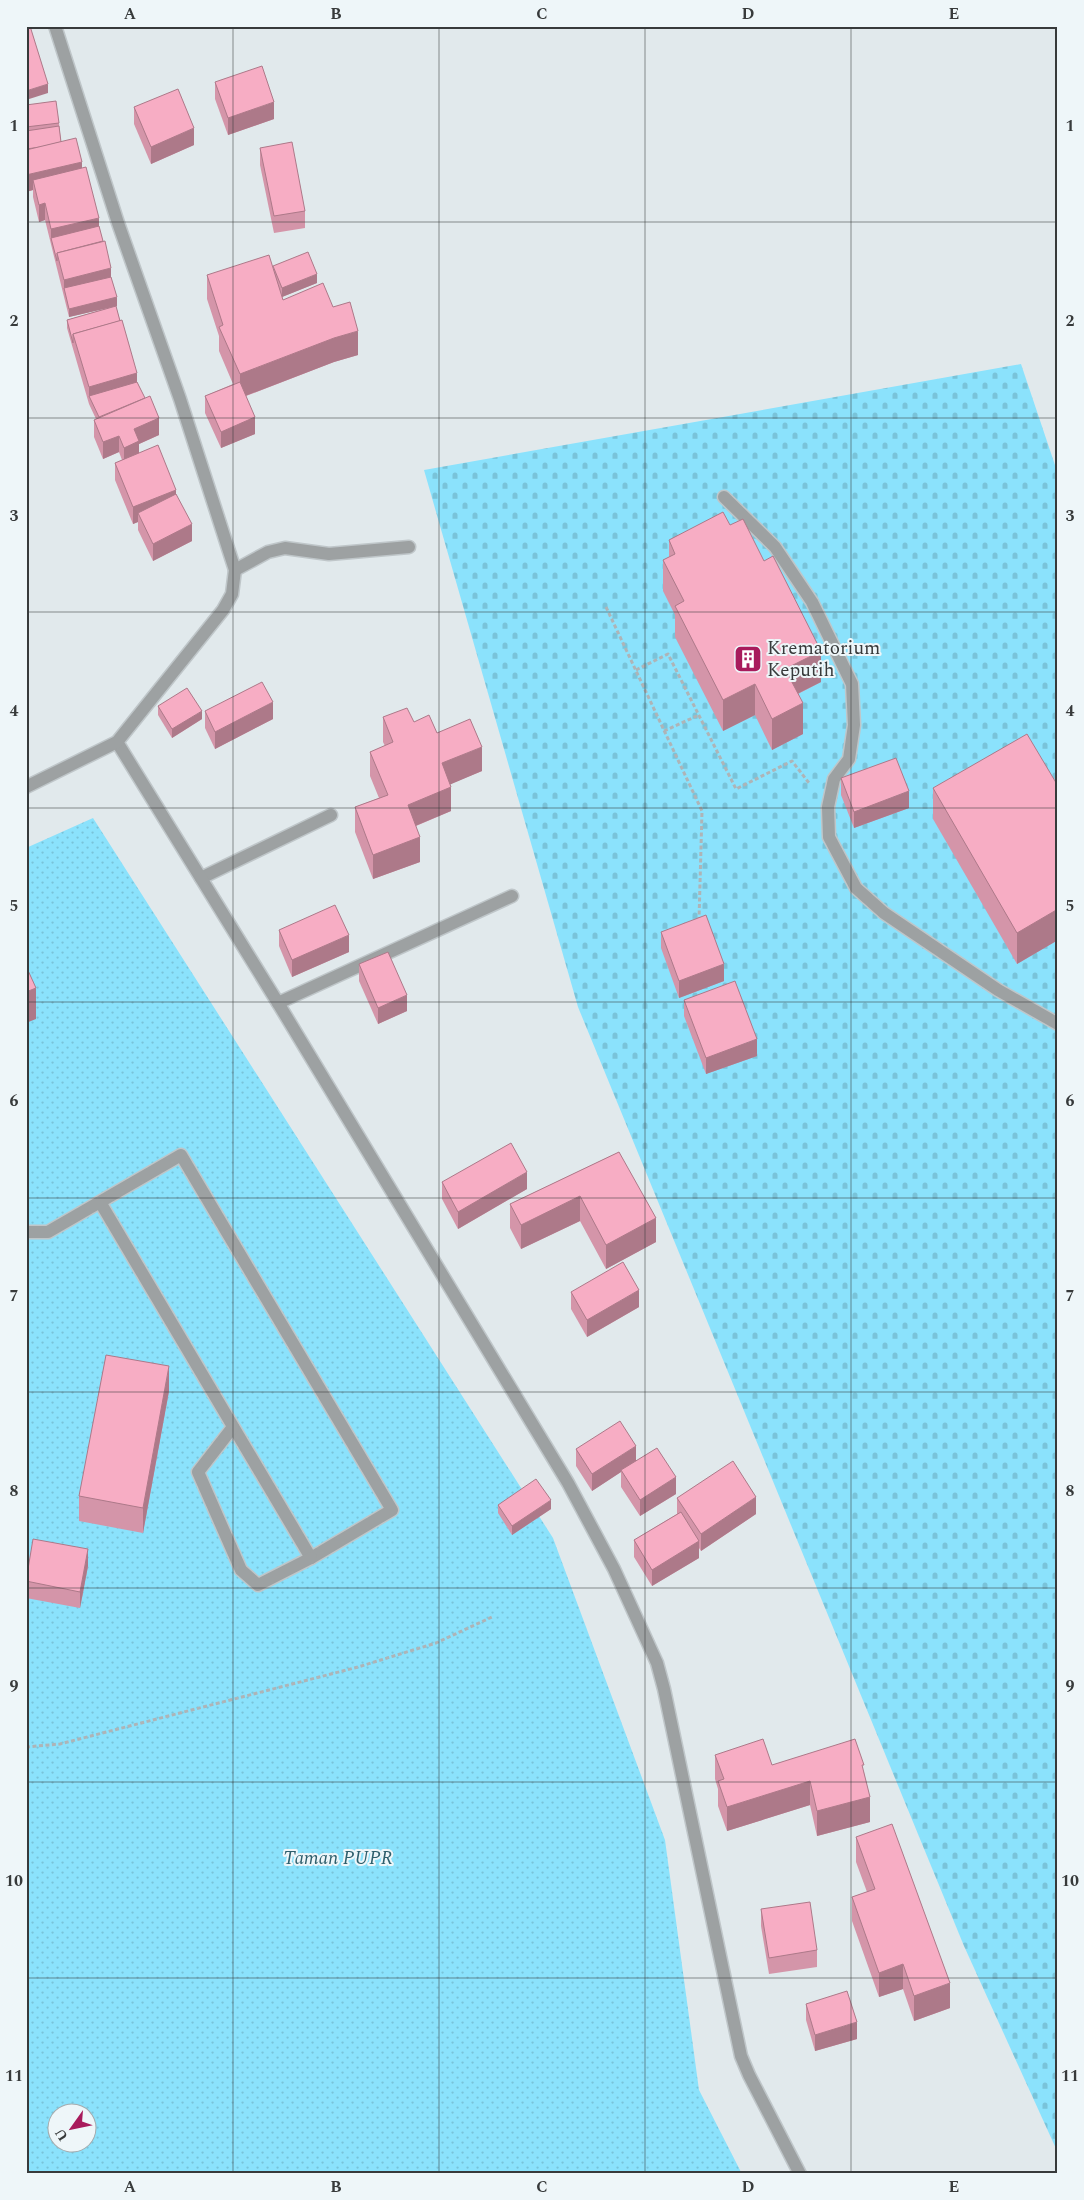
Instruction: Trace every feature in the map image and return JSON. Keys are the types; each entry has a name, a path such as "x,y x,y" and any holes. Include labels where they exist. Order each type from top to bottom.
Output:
{"street":[{"path":"26,787 116,742 223,610 232,594 235,570 180,399 118,223 55,26"},
{"path":"724,497 775,547 812,602 852,684 854,726 849,759 834,779 828,807 829,836 856,888 884,913 957,963 998,990 1058,1024"},
{"path":"235,570 268,552 285,548 329,554 409,547"},
{"path":"116,742 278,1003 568,1483 614,1569 657,1663 664,1689 741,2056 800,2174"},
{"path":"201,878 331,815"},
{"path":"278,1003 512,896"},
{"path":"26,1232 48,1232 181,1155 392,1510 311,1558 258,1585 241,1570 198,1472 233,1427"},
{"path":"100,1202 311,1558"}],"path":[{"path":"606,607 702,811 698,923"},
{"path":"636,670 668,654 736,789 792,761 828,807"},
{"path":"664,731 699,715"},
{"path":"26,1747 60,1744 358,1667 436,1643 494,1616"}],"green space":[{"path":"1021,364 1058,474 1058,2153 964,1946 578,1007 424,470"},
{"name":"Taman PUPR","path":"93,818 553,1538 665,1840 699,2090 742,2174 26,2174 26,848"}],"building":[{"path":"26,26 30,26 48,84 26,91"},
{"path":"262,66 274,102 228,118 215,82"},
{"path":"178,89 194,128 151,147 134,107"},
{"path":"56,101 59,123 26,127 26,105"},
{"path":"59,126 61,142 26,149 26,131"},
{"path":"76,138 82,162 26,175 26,150"},
{"path":"292,142 305,211 274,216 260,148"},
{"path":"86,167 99,218 51,229 45,203 39,205 33,180"},
{"path":"99,226 103,241 57,253 57,261 51,238"},
{"path":"105,241 111,268 64,280 57,253"},
{"path":"308,252 317,274 282,288 273,266"},
{"path":"269,255 283,300 323,283 333,307 350,302 358,331 334,338 240,374 219,327 223,325 207,275"},
{"path":"111,277 117,297 69,309 64,288"},
{"path":"116,306 120,321 73,334 73,343 67,320"},
{"path":"122,320 137,373 89,387 73,334"},
{"path":"137,382 145,398 99,417 89,396"},
{"path":"240,382 255,417 221,432 205,396"},
{"path":"150,396 159,418 134,429 139,441 124,448 119,436 103,442 94,420"},
{"path":"158,445 176,490 133,507 115,463"},
{"path":"176,494 192,524 153,544 138,513"},
{"name":"Krematorium Keputih","path":"723,512 730,525 743,519 764,561 773,556 821,651 785,669 803,703 772,719 755,684 723,700 675,606 684,601 663,560 675,554 669,540"},
{"path":"262,682 273,702 215,732 205,711"},
{"path":"187,688 202,711 172,729 158,706"},
{"path":"407,708 414,722 429,715 437,733 470,719 482,747 442,763 451,787 408,805 420,837 373,855 355,807 388,795 370,752 393,742 383,717"},
{"path":"1027,734 1058,786 1058,909 1017,933 933,788"},
{"path":"896,758 909,791 854,812 841,778"},
{"path":"335,905 349,935 292,960 279,930"},
{"path":"706,915 724,964 679,981 661,932"},
{"path":"388,952 407,995 378,1008 359,964"},
{"path":"26,966 36,988 26,992"},
{"path":"735,981 757,1039 706,1058 684,1000"},
{"path":"511,1143 527,1172 458,1212 442,1182"},
{"path":"619,1152 656,1218 606,1245 580,1196 521,1225 510,1204"},
{"path":"623,1262 639,1290 587,1320 571,1292"},
{"path":"106,1355 169,1366 143,1508 79,1496"},
{"path":"620,1421 636,1446 592,1474 576,1449"},
{"path":"657,1448 676,1477 640,1500 621,1470"},
{"path":"733,1461 756,1497 701,1534 677,1498"},
{"path":"536,1479 551,1500 512,1526 498,1505"},
{"path":"681,1512 699,1541 652,1570 634,1540"},
{"path":"33,1539 88,1549 80,1592 26,1581"},
{"path":"763,1739 772,1765 855,1739 864,1765 862,1765 870,1797 817,1811 810,1781 727,1807 718,1781 724,1779 715,1755"},
{"path":"892,1824 950,1983 914,1996 903,1964 879,1973 852,1897 875,1889 856,1837"},
{"path":"810,1902 817,1950 769,1958 761,1909"},
{"path":"847,1991 857,2022 815,2035 806,2004"}],"place":[{"name":"Krematorium Keputih","path":"748,659"}]}
